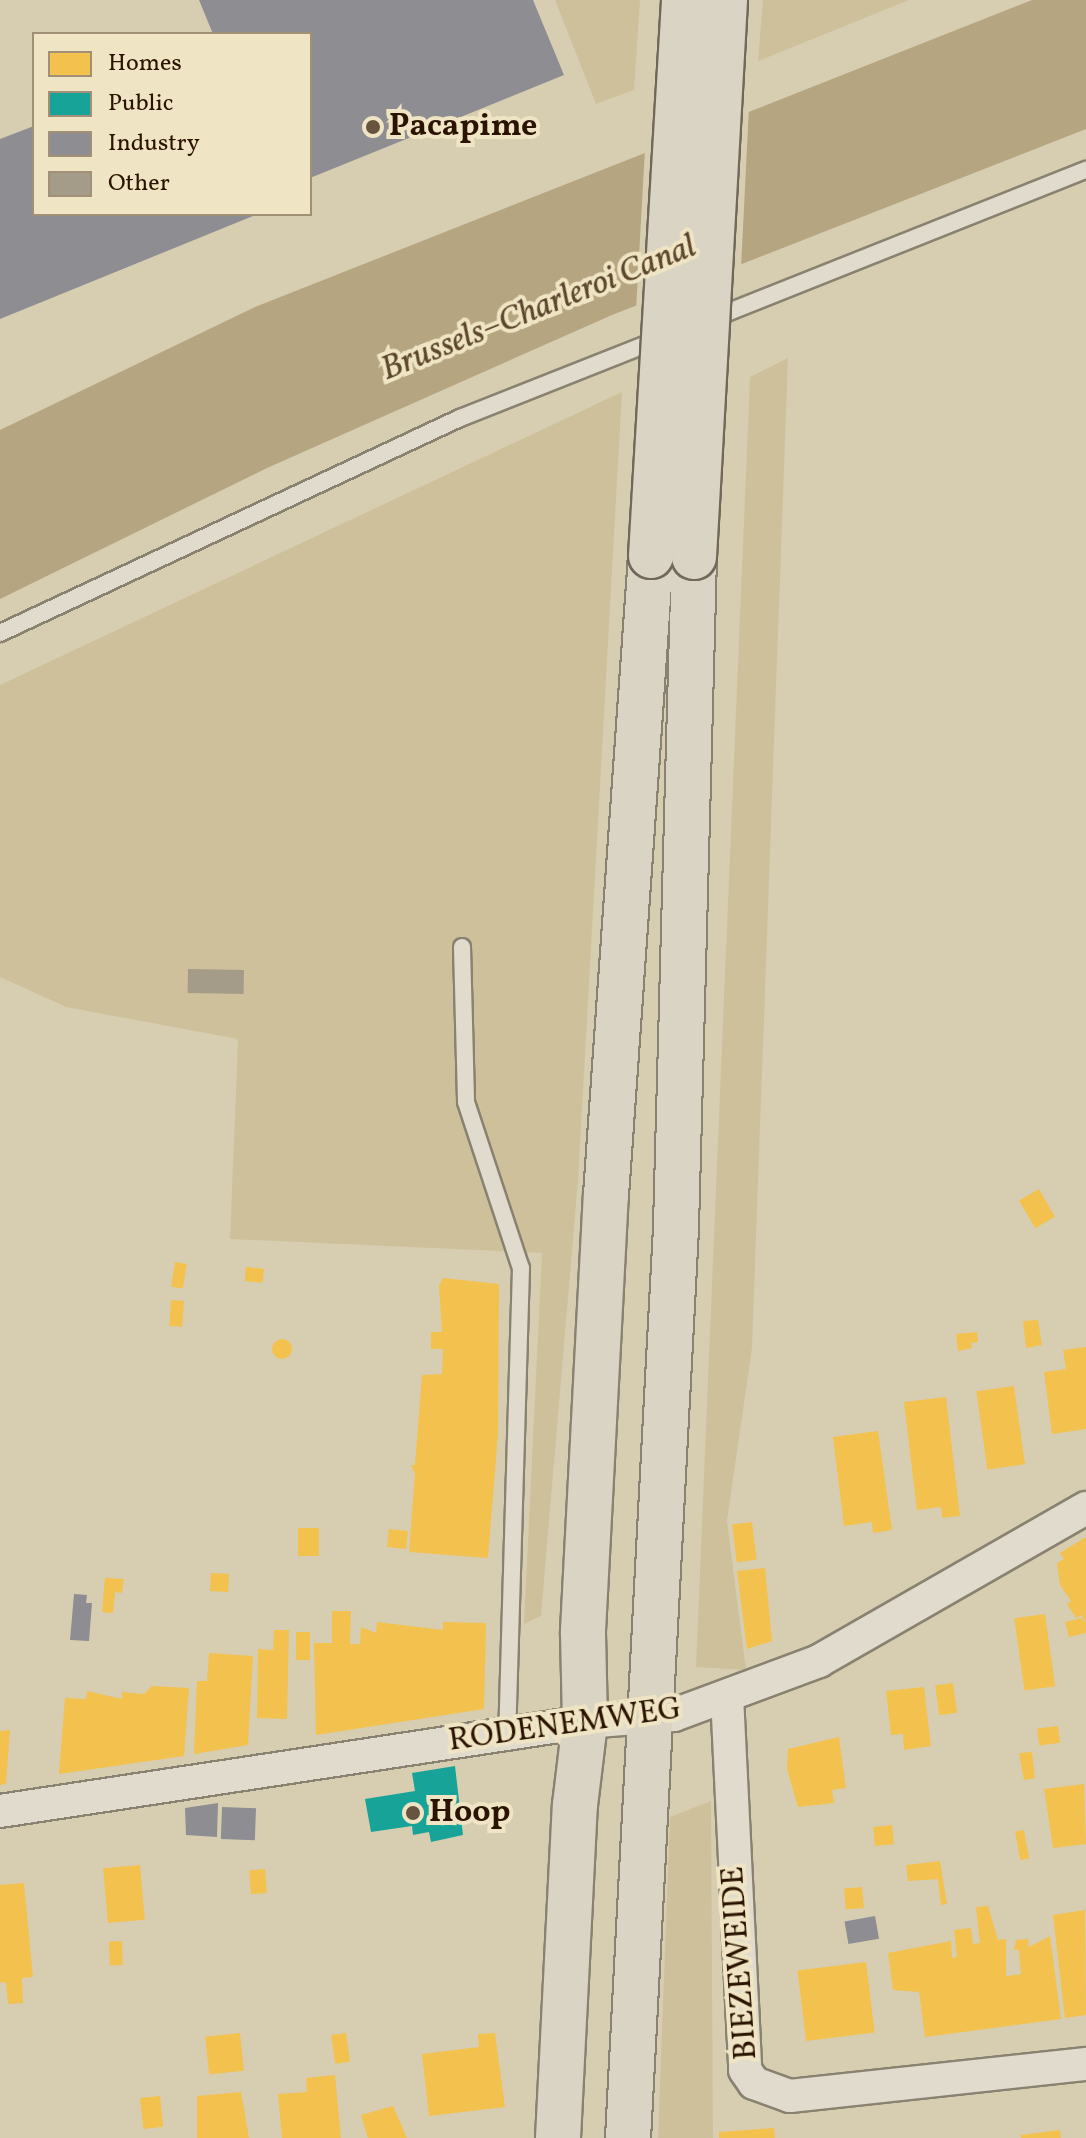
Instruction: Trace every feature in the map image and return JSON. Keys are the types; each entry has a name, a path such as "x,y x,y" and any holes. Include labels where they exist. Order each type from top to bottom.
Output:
{"highway":[{"path":"558,2138 575,1805 585,1722 583,1631 606,1195 651,556 684,0"},
{"path":"628,2138 676,1227 694,557 725,0"}],"street":[{"name":"RODENEMWEG","path":"0,1811 585,1722 674,1715 819,1661 1086,1508"},
{"name":"BIEZEWEIDE","path":"727,1696 745,2070 754,2083 780,2095 1086,2064"}],"lane":[{"path":"0,633 460,418 1086,170"},
{"path":"462,947 466,1102 521,1268 507,1734"}],"shaded area":[{"path":"555,0 640,0 634,90 596,104"},
{"path":"763,0 909,0 758,61"},
{"path":"788,358 752,1348 727,1521 746,1670 696,1667 750,377"},
{"path":"622,392 578,1180 541,1616 524,1624 542,1253 230,1239 238,1039 66,1007 0,977 0,685"},
{"path":"711,1801 713,2138 658,2138 670,1817"}],"water":[{"name":"Brussels–Charleroi Canal","path":"1032,0 1086,0 1086,129 612,315 267,468 0,599 0,430 255,307"}],"pier":[{"path":"749,107 741,268 636,310 645,149"}],"building: Homes":[{"path":"1039,1189 1055,1217 1035,1228 1019,1200"},
{"path":"175,1262 187,1264 183,1289 171,1287"},
{"path":"246,1267 264,1269 262,1283 245,1281"},
{"path":"443,1278 499,1284 498,1434 488,1558 409,1552 415,1474 411,1465 415,1465 422,1375 442,1374 443,1349 431,1349 431,1332 442,1332 439,1286"},
{"path":"171,1300 184,1301 182,1327 169,1326"},
{"path":"1038,1320 1042,1345 1026,1348 1023,1321"},
{"path":"977,1332 978,1342 971,1343 972,1348 958,1351 956,1334"},
{"path":"282,1339 289,1342 292,1349 289,1356 282,1359 275,1356 272,1349 275,1342"},
{"path":"1086,1347 1086,1429 1052,1434 1044,1372 1066,1369 1063,1350"},
{"path":"1014,1386 1025,1464 987,1470 976,1391"},
{"path":"946,1397 960,1516 942,1518 941,1507 917,1510 904,1402"},
{"path":"878,1431 892,1530 873,1533 872,1522 844,1526 833,1437"},
{"path":"752,1522 757,1560 737,1562 732,1524"},
{"path":"298,1528 319,1528 319,1556 298,1556"},
{"path":"389,1529 408,1531 406,1549 387,1547"},
{"path":"1086,1537 1086,1623 1081,1615 1076,1618 1067,1604 1071,1601 1060,1585 1057,1563 1064,1559 1060,1553"},
{"path":"765,1568 772,1641 747,1649 737,1571"},
{"path":"211,1573 229,1574 228,1592 210,1591"},
{"path":"105,1578 124,1579 122,1593 115,1592 113,1613 102,1612"},
{"path":"332,1611 351,1611 350,1644 360,1644 361,1627 376,1633 377,1622 443,1630 443,1622 486,1623 484,1709 316,1735 314,1643 332,1643"},
{"path":"1045,1614 1055,1686 1024,1691 1014,1618"},
{"path":"1081,1618 1086,1623 1086,1633 1069,1637 1065,1622"},
{"path":"274,1630 289,1630 287,1719 257,1718 258,1649 273,1650"},
{"path":"296,1632 310,1632 310,1660 296,1660"},
{"path":"209,1653 253,1656 248,1745 194,1754 197,1681 207,1681"},
{"path":"953,1683 957,1713 939,1715 935,1686"},
{"path":"152,1686 189,1688 184,1756 59,1774 65,1698 86,1699 87,1691 122,1699 122,1692 144,1694"},
{"path":"924,1687 931,1746 904,1750 903,1734 891,1735 886,1691"},
{"path":"1058,1726 1060,1743 1039,1745 1037,1729"},
{"path":"10,1730 6,1784 0,1785 0,1731"},
{"path":"839,1737 846,1788 832,1790 834,1803 798,1807 787,1769 788,1749"},
{"path":"1032,1752 1035,1778 1024,1780 1019,1753"},
{"path":"1084,1784 1086,1844 1053,1848 1044,1789"},
{"path":"892,1825 894,1844 875,1846 873,1827"},
{"path":"1024,1830 1029,1859 1020,1860 1015,1832"},
{"path":"940,1861 947,1904 941,1905 938,1879 908,1881 906,1865"},
{"path":"140,1865 145,1920 108,1923 103,1868"},
{"path":"265,1869 267,1893 251,1894 249,1870"},
{"path":"24,1883 33,1977 22,1978 23,2003 8,2004 6,1982 0,1983 0,1885"},
{"path":"862,1887 864,1908 846,1909 844,1889"},
{"path":"988,1906 998,1940 1006,1939 1006,1976 1021,1974 1019,1950 1014,1950 1016,1940 1028,1939 1029,1947 1050,1936 1061,2019 925,2037 919,1992 893,1990 888,1953 951,1941 952,1958 957,1957 954,1930 971,1928 973,1944 980,1943 976,1907"},
{"path":"1085,1910 1086,2015 1065,2018 1053,1915"},
{"path":"109,1941 122,1941 123,1965 110,1965"},
{"path":"866,1962 875,2032 806,2041 798,1970"},
{"path":"240,2033 244,2071 209,2074 205,2037"},
{"path":"346,2033 350,2062 335,2064 331,2035"},
{"path":"495,2033 505,2107 429,2116 422,2054 479,2047 478,2034"},
{"path":"335,2075 341,2138 282,2138 278,2094 307,2092 306,2078"},
{"path":"241,2092 249,2138 197,2138 197,2096"},
{"path":"160,2096 163,2127 143,2129 140,2098"},
{"path":"393,2106 407,2138 368,2138 361,2115"},
{"path":"774,2128 775,2138 719,2138 719,2132"},
{"path":"1060,2130 1061,2138 1021,2138 1021,2135"}],"building: Public":[{"name":"Hoop","path":"455,1766 463,1835 431,1842 429,1832 413,1835 412,1826 371,1832 365,1799 415,1791 412,1773"}],"building: Industry":[{"name":"Pacapime","path":"199,0 533,0 564,75 312,177 312,32 212,32"},
{"path":"32,127 32,216 253,216 0,319 0,139"},
{"path":"74,1594 87,1595 86,1603 92,1603 89,1641 70,1640"},
{"path":"218,1803 217,1837 186,1835 185,1808"},
{"path":"222,1807 256,1808 255,1840 221,1839"},
{"path":"875,1916 879,1939 848,1944 844,1921"}],"building: Other":[{"path":"188,969 244,970 244,994 188,993"}],"place":[{"name":"Pacapime","path":"373,127"},
{"name":"Hoop","path":"413,1813"}]}
